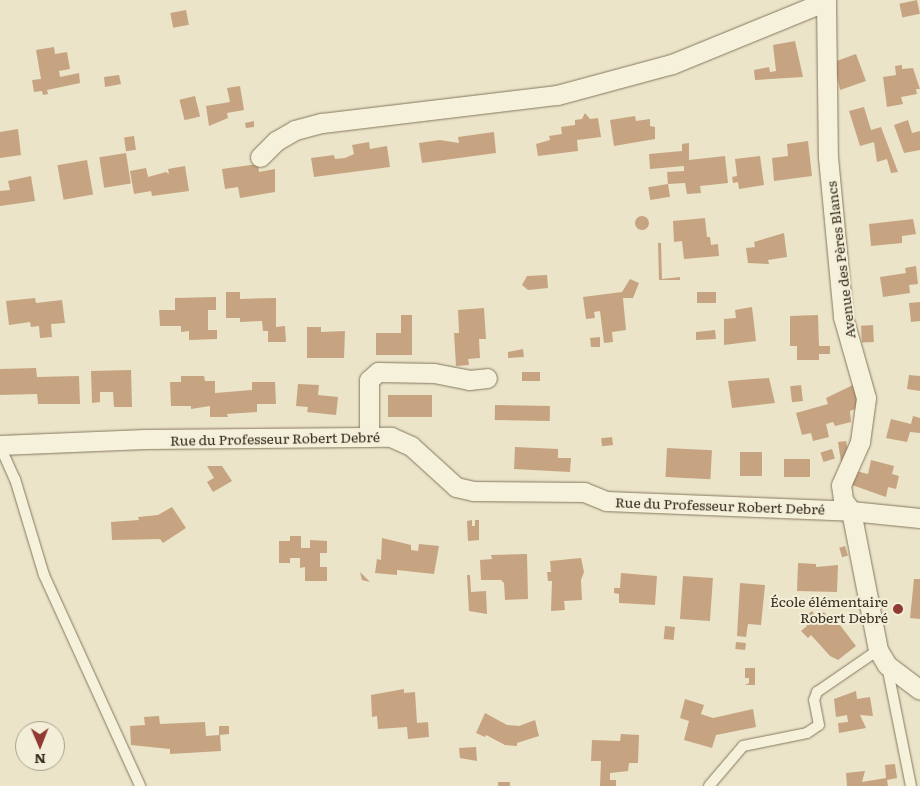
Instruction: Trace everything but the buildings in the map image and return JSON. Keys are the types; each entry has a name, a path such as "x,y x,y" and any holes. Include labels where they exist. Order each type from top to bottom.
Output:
{"street":[{"path":"260,157 276,141 295,130 322,123 557,94 672,64 826,0"},
{"name":"Avenue des Pères Blancs","path":"826,0 828,156 843,317 866,398 860,442 841,485 843,500 851,511 882,657"},
{"path":"369,437 369,380 378,372 434,373 469,380 487,378"},
{"name":"Rue du Professeur Robert Debré","path":"0,446 146,439 391,437 411,446 456,487 473,490 584,492 606,501 851,511 920,518"},
{"path":"882,657 920,690"}],"lane":[{"path":"0,446 16,480 44,575 140,786"},
{"path":"709,786 743,746 807,733 818,725 814,700 817,692 882,657 911,786"}],"place":[{"name":"École élémentaire Robert Debré","path":"898,609"}]}
